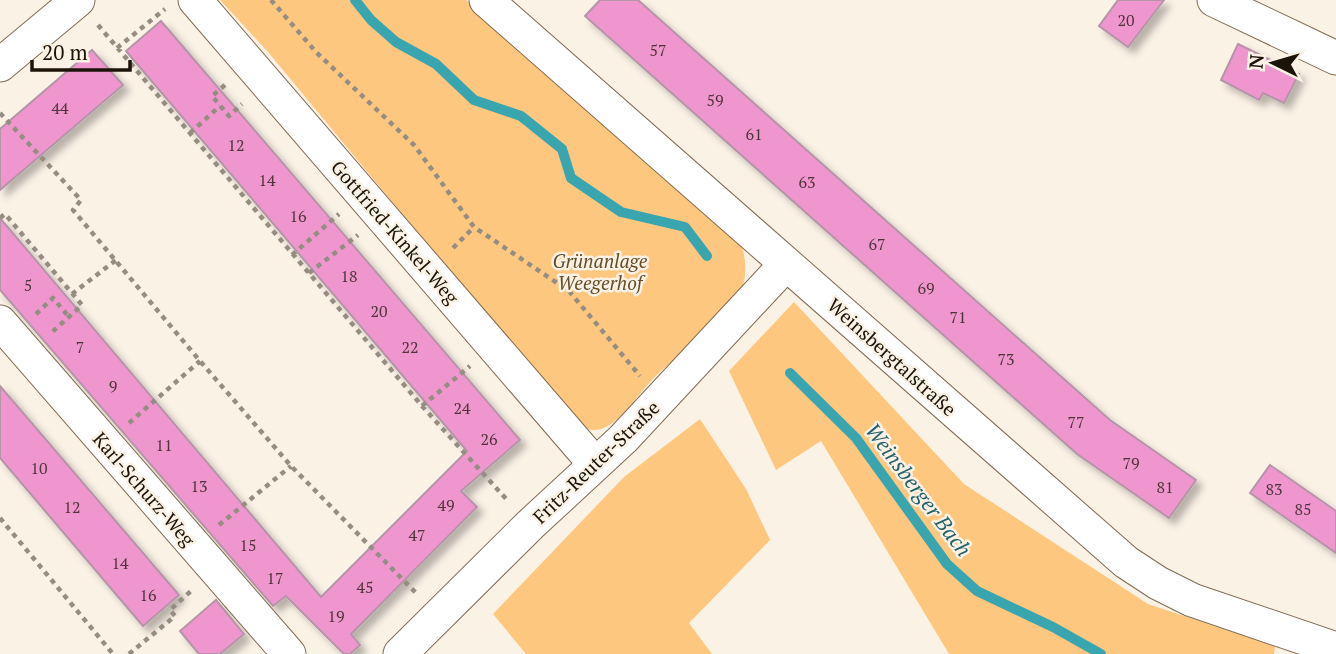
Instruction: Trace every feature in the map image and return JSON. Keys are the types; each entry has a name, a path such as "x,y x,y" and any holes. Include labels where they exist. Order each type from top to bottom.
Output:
{"street":[{"path":"0,65 77,0"},
{"name":"Weinsbergtalstraße","path":"486,0 1126,562 1158,583 1192,600 1336,649"},
{"path":"1214,0 1336,58"},
{"name":"Gottfried-Kinkel-Weg","path":"181,4 372,205 595,464"},
{"name":"Fritz-Reuter-Straße","path":"400,654 530,525 623,439 786,264"},
{"name":"Karl-Schurz-Weg","path":"13,337 289,654"}],"path":[{"path":"77,0 422,406 530,525"},
{"path":"271,0 316,51 414,145 474,227 569,291 622,353"},
{"path":"117,48 181,4"},
{"path":"190,133 220,106"},
{"path":"0,113 80,200 73,210 291,466 438,617"},
{"path":"292,254 372,205"},
{"path":"309,273 372,205"},
{"path":"0,218 5,214 82,305 69,317 13,337"},
{"path":"448,252 474,227"},
{"path":"72,294 116,260"},
{"path":"13,337 53,298 69,317"},
{"path":"422,406 493,346"},
{"path":"105,444 200,361"},
{"path":"194,546 291,466"},
{"path":"0,518 113,654"},
{"path":"130,654 175,616 170,610 192,589"}],"green space":[{"name":"Grünanlage Weegerhof","path":"220,0 466,0 742,246 745,272 738,298 720,321 662,370 616,421 598,430 576,424 268,52"},
{"path":"794,302 964,484 1148,604 1275,646 1274,654 949,654 821,441 776,470 729,371"},
{"path":"700,419 746,489 770,540 689,623 712,654 526,654 493,614 624,477"}],"building":[{"path":"600,0 638,0 1110,420 1196,480 1169,518 1077,454 585,16"},
{"path":"1118,0 1164,0 1128,47 1099,26"},
{"path":"161,21 520,440 461,491 477,507 351,634 360,645 350,654 344,654 286,596 273,606 0,290 0,218 321,597 467,451 126,51"},
{"path":"1238,44 1299,74 1284,103 1263,93 1259,100 1221,80"},
{"path":"92,50 123,85 0,190 0,129"},
{"path":"0,386 179,595 143,626 0,458"},
{"path":"1270,465 1336,511 1336,553 1250,493"},
{"path":"216,600 244,634 220,654 199,654 180,631"}],"waterway":[{"name":"Weinsberger Bach","path":"355,0 371,20 396,42 436,64 474,100 521,116 562,149 571,178 621,212 685,227 707,256"},
{"name":"Weinsberger Bach","path":"790,373 856,438 947,564 977,591 1053,627 1101,654"}]}
